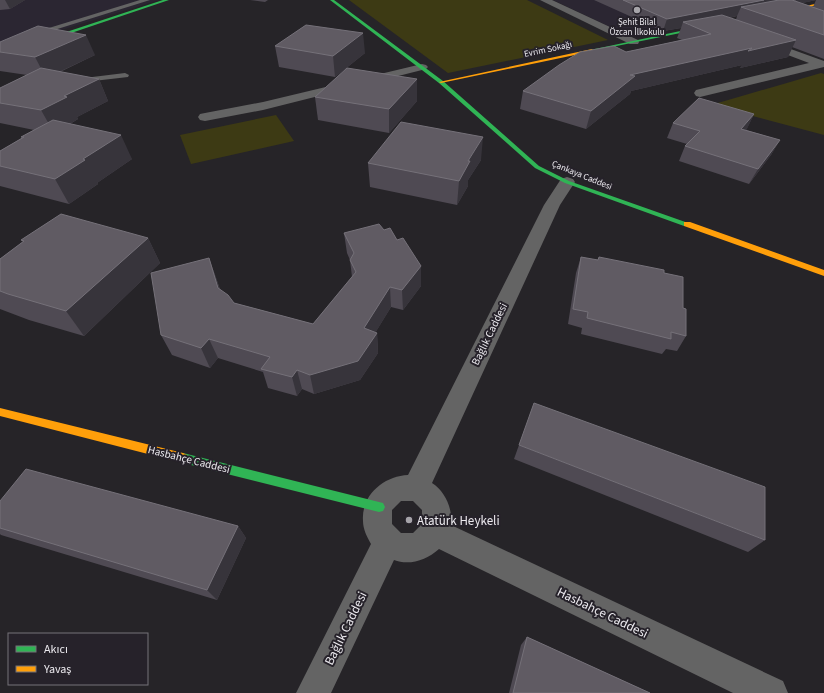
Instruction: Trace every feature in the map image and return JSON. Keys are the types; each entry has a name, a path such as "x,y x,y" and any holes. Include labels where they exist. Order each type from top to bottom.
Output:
{"main road":[{"path":"0,56 167,0"},
{"name":"Çankaya Caddesi","path":"332,0 441,82 537,167 567,182 824,273"},
{"path":"808,11 824,3"},
{"path":"770,14 792,9"},
{"name":"Evrim Sokağı","path":"441,82 718,26"},
{"name":"Hasbahçe Caddesi","path":"0,412 378,507"}],"street":[{"path":"545,0 634,42"},
{"path":"781,2 792,9 824,13"},
{"path":"781,2 808,11"},
{"path":"700,93 821,64 754,39"},
{"path":"206,116 270,104 422,67"},
{"name":"Bağlık Caddesi","path":"415,489 552,205 567,182"},
{"path":"406,488 415,489 424,493 435,506 437,523 434,532 428,540 418,546 408,548 396,547 381,534 377,526 376,516 378,507 383,499 390,493 406,488"},
{"name":"Hasbahçe Caddesi","path":"434,532 771,693"},
{"name":"Bağlık Caddesi","path":"313,693 388,541"}],"lane":[{"path":"0,45 147,0"},
{"path":"70,82 125,74"}],"shaded area":[{"path":"0,0 159,0 0,49"},
{"path":"349,0 527,0 608,40 448,73"},
{"name":"Şehit Bilal Özcan İlkokulu","path":"553,0 674,0 725,20 637,36 621,32"},
{"path":"821,73 824,74 824,135 711,105"},
{"path":"276,115 294,141 191,164 180,135"}],"building":[{"path":"623,0 764,0 667,19"},
{"path":"779,0 792,0 824,11 824,35 741,7"},
{"path":"722,15 796,40 748,51 752,48 630,75 635,76 591,111 523,91 580,52 614,46 626,52 711,34 683,22"},
{"path":"306,25 363,33 333,56 275,46"},
{"path":"38,26 86,35 35,57 0,52 0,42"},
{"path":"41,68 99,79 64,96 67,97 41,110 0,103 0,88"},
{"path":"347,68 417,79 389,109 315,97"},
{"path":"699,98 754,114 741,129 780,140 758,169 685,146 700,131 673,123"},
{"path":"53,120 121,135 55,179 0,166 0,151 24,137 21,137"},
{"path":"401,122 483,137 468,161 470,161 459,181 368,163"},
{"path":"61,214 148,238 66,311 0,291 0,259 24,241 21,240"},
{"path":"379,224 384,230 390,228 397,240 403,238 421,266 402,290 390,287 364,328 377,333 358,361 310,375 297,370 292,377 261,369 270,357 209,339 201,348 161,335 151,273 209,258 218,288 228,295 234,303 313,324 356,272 350,260 354,253 344,233"},
{"path":"581,257 598,260 599,257 664,270 664,273 683,277 683,308 686,309 686,336 671,332 671,339 587,318 588,312 573,309"},
{"path":"534,403 765,487 765,540 519,445"},
{"path":"26,469 238,526 207,590 0,528 0,501"},
{"path":"527,637 650,693 513,693"}],"traffic: fast":[{"path":"0,56 167,0"},
{"path":"332,0 441,82 537,167 567,182 687,224"},
{"path":"592,50 709,26"},
{"path":"183,458 379,507"}],"traffic: slow":[{"path":"780,12 824,3"},
{"path":"441,82 592,50"},
{"path":"687,224 824,273"},
{"path":"0,412 183,458"}],"place":[{"name":"Şehit Bilal Özcan İlkokulu","path":"637,10"},
{"name":"Atatürk Heykeli","path":"409,520"}]}
